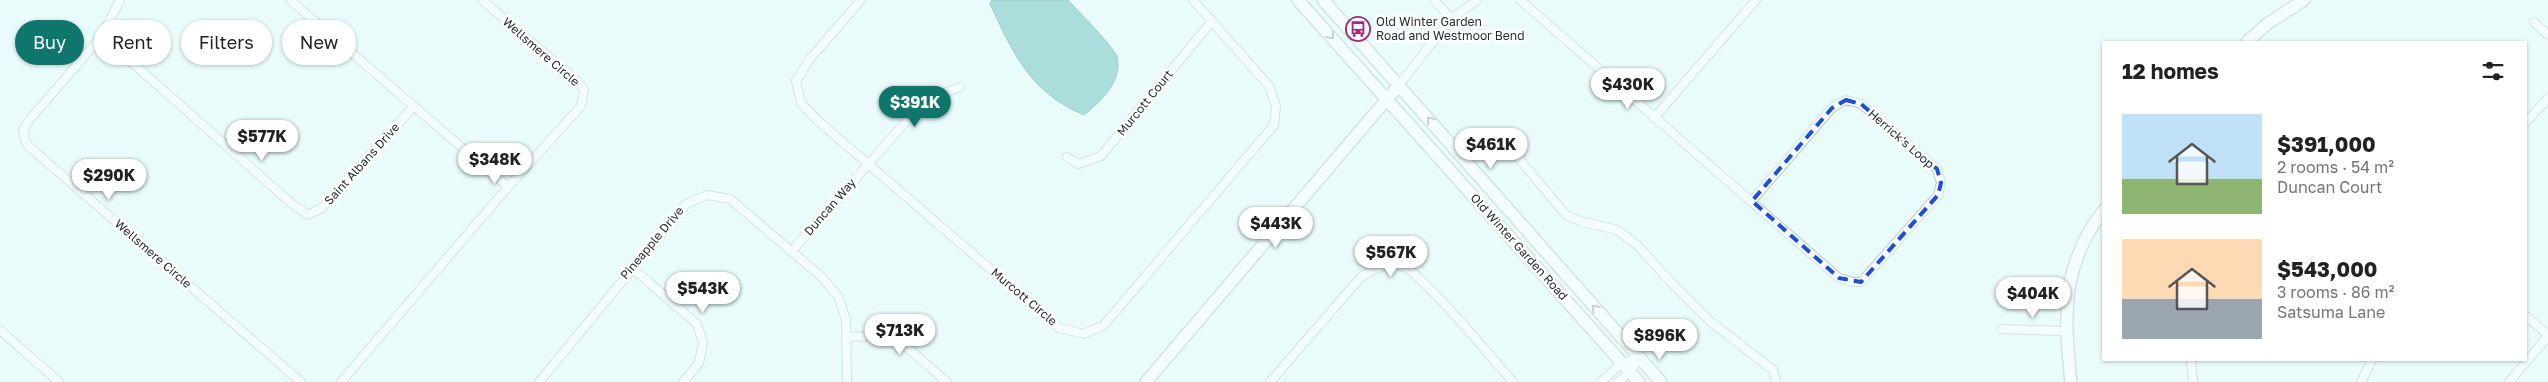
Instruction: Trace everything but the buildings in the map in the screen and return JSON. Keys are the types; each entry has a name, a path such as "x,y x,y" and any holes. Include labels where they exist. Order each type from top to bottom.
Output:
{"main road":[{"name":"Old Winter Garden Road","path":"1298,0 1639,382"},
{"name":"Old Winter Garden Road","path":"1322,0 1661,382"},
{"path":"2248,41 2267,24 2304,0"},
{"path":"1146,382 1399,85"},
{"path":"2071,382 2066,331 2067,292 2072,269 2088,232 2102,213"}],"street":[{"name":"Wellsmere Circle","path":"110,20 120,0"},
{"path":"290,0 508,187"},
{"name":"Wellsmere Circle","path":"341,382 580,106 584,90 577,81 482,0"},
{"name":"Murcott Circle","path":"861,0 810,59 796,81 801,103 868,164 1059,328 1084,334 1104,324 1274,125 1276,106 1269,86 1193,0"},
{"path":"1434,0 1451,19"},
{"path":"1399,85 1451,19 1477,0"},
{"name":"Herrick's Loop","path":"1520,0 1839,278 1861,282 1938,195 1941,183 1937,169 1861,104 1846,100 1832,108 1752,202"},
{"path":"1654,118 1756,0"},
{"name":"Murcott Court","path":"1068,157 1079,164 1101,156 1212,21"},
{"path":"2534,22 2548,34"},
{"name":"Wellsmere Circle","path":"94,45 31,118 23,130 26,144 300,382"},
{"name":"Saint Albans Drive","path":"135,65 292,204 308,215 322,208 414,106"},
{"name":"Duncan Way","path":"792,251 924,101 960,88"},
{"path":"2527,121 2548,98"},
{"path":"1506,143 1566,215 1580,221 1617,230 1638,245 1669,280 1711,322 1773,370 1776,382"},
{"name":"Pineapple Drive","path":"539,382 632,267 686,204 708,195 730,199 823,278 839,298 848,337 848,382"},
{"path":"1270,382 1360,277 1380,265 1404,268 1424,283 1513,382"},
{"path":"632,267 697,324 703,343 699,363 682,382"},
{"path":"2527,317 2548,336 2527,361"},
{"path":"0,330 59,382"},
{"path":"2001,330 2066,331"},
{"path":"848,337 879,336 902,343 947,382"},
{"path":"1601,382 1622,363 1639,358"},
{"path":"1618,382 1630,372 1639,358"},
{"path":"2190,361 2193,382"},
{"path":"2361,382 2372,361"},
{"path":"2509,382 2527,361"}],"highlighted area":[{"path":"1846,100 1861,104 1937,169 1941,183 1938,195 1861,282 1839,278 1752,201 1832,108"}],"water":[{"path":"992,0 1068,0 1103,37 1117,57 1117,74 1109,90 1097,104 1084,115 1065,106 1037,83 1026,70 1007,40 990,4"}],"place":[{"name":"Old Winter Garden Road and Westmoor Bend","path":"1358,29"}]}
